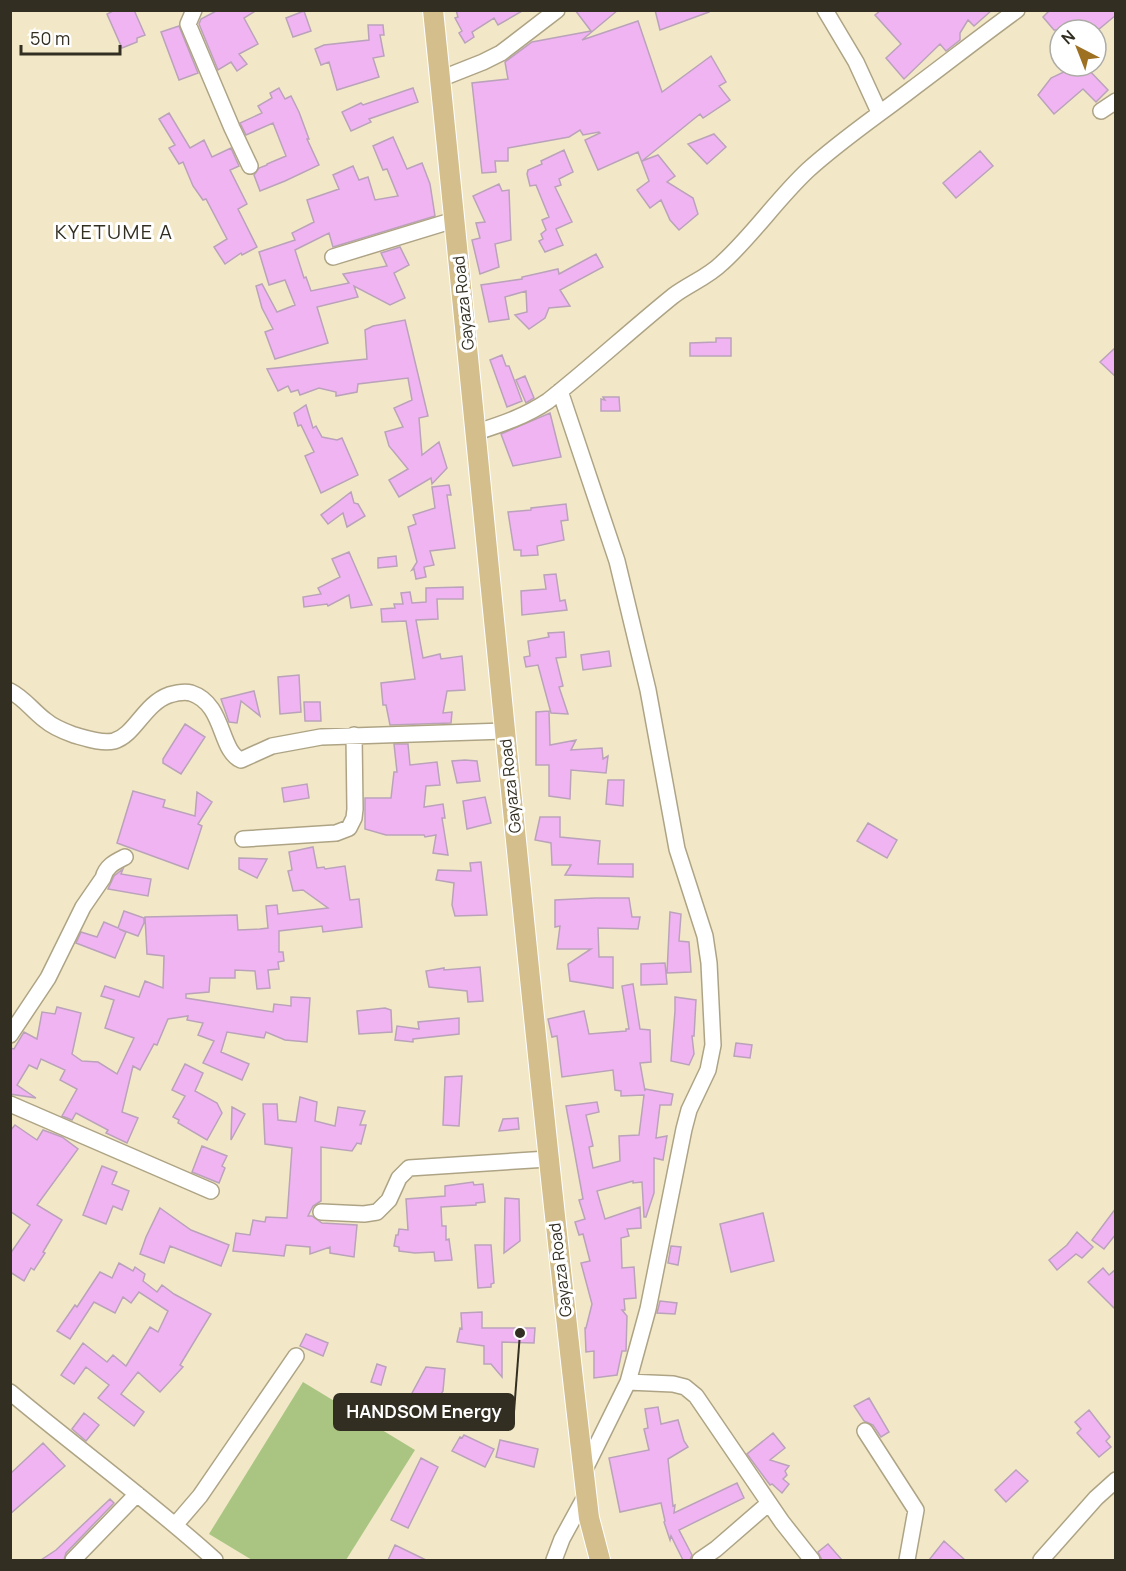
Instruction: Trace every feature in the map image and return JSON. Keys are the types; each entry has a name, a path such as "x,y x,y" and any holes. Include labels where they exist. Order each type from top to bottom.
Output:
{"main road":[{"name":"Gayaza Road","path":"432,10 477,432 548,1159 585,1469 586,1495 589,1518 600,1560"}],"street":[{"path":"194,10 188,24 250,166"},
{"path":"440,79 501,53 557,10"},
{"path":"825,10 856,62 879,112"},
{"path":"477,432 532,412 561,391 676,294 722,264 778,199 830,150 1017,10"},
{"path":"1101,111 1116,101"},
{"path":"333,257 454,220"},
{"path":"561,391 617,561 648,690 677,849 705,936 713,1034 708,1070 689,1110 684,1129 648,1309 628,1382 585,1469"},
{"path":"10,691 56,728 75,735 111,742 122,738 153,703 176,692 190,692 209,705 218,717 230,751 234,757 241,760 272,746 321,737 505,731"},
{"path":"243,839 336,833 349,828 355,809 354,735"},
{"path":"10,1035 48,978 93,891 111,864 125,856"},
{"path":"10,1104 211,1191"},
{"path":"321,1212 364,1214 377,1212 389,1200 399,1178 409,1168 548,1159"},
{"path":"176,1524 206,1488 296,1356"},
{"path":"628,1382 673,1384 685,1387 696,1396 769,1503 812,1560"},
{"path":"10,1392 176,1524 215,1560"},
{"path":"864,1431 916,1510 907,1560"},
{"path":"1041,1560 1096,1498 1116,1480"},
{"path":"73,1560 136,1494"},
{"path":"554,1560 562,1539 586,1495"},
{"path":"700,1560 716,1550 769,1503"}],"green space":[{"path":"303,1382 415,1450 346,1560 252,1560 209,1534"}],"building":[{"path":"115,10 134,10 145,35 137,38 137,42 122,48 107,14"},
{"path":"218,10 257,10 244,18 258,44 239,54 247,64 237,71 231,62 218,70 199,24 201,19"},
{"path":"456,10 524,10 498,25 494,18 472,32 474,37 465,43 459,33 462,31 455,18 458,17"},
{"path":"575,10 618,10 582,40 638,21 662,92 711,56 726,82 719,86 730,100 703,118 700,114 642,161 658,155 675,176 667,182 693,198 698,214 679,230 670,220 661,200 650,208 637,190 649,181 638,152 598,170 585,140 599,132 583,135 580,130 569,137 508,148 508,161 495,161 496,172 482,173 472,83 508,79 505,62 532,42 591,31"},
{"path":"655,10 708,10 709,12 660,30"},
{"path":"881,10 992,10 974,26 968,20 960,33 960,40 946,51 940,44 904,79 886,58 901,44 875,15"},
{"path":"1050,10 1116,10 1116,15 1108,22 1108,18 1048,18 1048,23 1043,17"},
{"path":"304,11 311,31 293,37 286,18"},
{"path":"368,25 383,25 384,35 380,35 384,56 373,58 379,77 337,90 329,62 321,65 315,49 324,45 369,40"},
{"path":"179,26 198,73 179,80 161,32"},
{"path":"1051,78 1096,78 1108,90 1096,102 1083,89 1054,114 1038,95"},
{"path":"279,88 285,99 291,96 319,165 260,191 254,175 259,168 286,156 273,123 246,135 240,123 262,113 258,106 272,98 270,93"},
{"path":"413,88 418,102 369,119 371,122 351,131 342,112 361,103 363,105"},
{"path":"169,113 190,148 204,140 212,157 231,148 239,166 230,170 247,204 238,209 257,247 242,255 241,253 225,264 214,247 227,239 206,199 203,200 193,186 183,162 179,164 169,148 175,145 159,119"},
{"path":"714,134 726,147 707,164 688,144"},
{"path":"393,137 407,169 422,163 430,184 435,216 333,247 329,233 295,250 311,291 349,283 343,274 387,266 381,253 400,247 409,265 394,273 405,298 390,305 354,286 358,297 317,307 328,343 275,359 265,332 273,329 262,308 256,286 262,284 277,312 295,305 285,280 269,285 259,252 295,240 292,233 314,222 307,200 339,189 333,175 353,166 359,180 368,177 375,200 398,196 387,169 383,170 373,146"},
{"path":"564,150 573,172 559,179 561,185 555,187 572,222 556,229 563,245 545,252 539,241 543,239 541,234 546,230 542,220 549,217 536,185 530,186 527,174 528,170 542,164 541,161"},
{"path":"980,151 993,166 956,198 943,183"},
{"path":"499,184 502,191 509,190 511,240 495,244 499,267 480,274 472,240 480,238 476,223 485,222 473,196"},
{"path":"596,254 603,267 560,290 570,306 549,308 545,318 529,329 515,315 527,312 526,291 505,297 509,319 489,322 481,285 522,279 522,277 558,269 559,274"},
{"path":"405,320 428,416 419,418 422,455 439,442 447,468 432,484 431,478 399,497 389,480 408,469 389,446 385,432 403,427 394,408 412,400 408,378 358,384 357,392 336,396 336,392 319,388 300,395 298,390 291,392 288,386 278,391 267,369 367,359 365,330 373,326"},
{"path":"716,338 731,338 731,356 690,356 690,343 716,342"},
{"path":"1116,347 1116,377 1100,362"},
{"path":"502,355 506,366 509,366 522,401 507,407 490,360"},
{"path":"525,376 534,398 526,403 516,380"},
{"path":"603,397 619,397 620,411 601,411 601,399 605,400"},
{"path":"306,405 313,428 316,426 322,437 337,440 342,438 358,475 321,493 305,456 314,452 301,425 298,426 294,413"},
{"path":"550,413 561,457 513,466 501,434"},
{"path":"449,485 451,495 447,495 455,548 430,551 434,565 424,567 426,577 416,579 414,569 412,570 417,562 408,527 416,524 413,515 435,508 432,487"},
{"path":"351,492 354,503 358,504 365,516 347,527 343,513 328,524 321,515"},
{"path":"566,504 568,520 561,521 564,540 537,546 538,555 521,556 521,550 514,550 508,512"},
{"path":"349,552 372,605 351,608 349,595 328,606 327,604 304,607 303,597 321,594 318,588 340,577 332,559"},
{"path":"396,556 397,566 378,568 378,558"},
{"path":"556,574 560,601 565,600 567,610 522,615 521,591 546,589 544,575"},
{"path":"463,587 463,599 437,599 438,619 416,620 423,658 440,654 441,659 462,656 465,690 447,691 443,713 452,712 451,723 390,725 386,705 383,705 381,683 415,679 406,621 382,622 381,609 395,608 394,604 403,604 401,593 410,592 412,603 426,602 426,588"},
{"path":"564,632 566,657 556,658 563,686 559,687 568,714 551,713 538,665 526,667 524,657 530,656 528,641 549,637 548,633"},
{"path":"609,651 611,666 583,670 581,655"},
{"path":"299,675 301,712 280,714 278,677"},
{"path":"254,691 260,716 241,701 237,723 229,722 221,699"},
{"path":"304,702 320,702 321,721 305,721"},
{"path":"549,711 550,745 576,740 571,750 602,748 603,759 608,756 606,773 571,770 570,799 549,796 549,765 536,765 536,712"},
{"path":"185,724 205,737 181,774 163,763 163,759"},
{"path":"394,744 408,744 410,765 437,762 440,785 426,786 424,807 443,804 445,818 442,818 448,855 433,853 436,835 425,837 424,835 386,835 365,829 365,798 391,798 394,772 397,772"},
{"path":"452,761 477,761 480,781 457,783"},
{"path":"608,780 624,780 623,806 606,804"},
{"path":"307,784 309,798 284,802 282,788"},
{"path":"133,791 165,800 163,807 195,816 197,792 212,802 198,824 202,826 188,869 117,843"},
{"path":"485,797 491,823 467,829 463,801"},
{"path":"540,817 560,817 560,837 600,841 598,864 633,864 633,877 565,875 571,865 552,865 551,843 535,840"},
{"path":"868,823 897,840 887,858 857,841"},
{"path":"313,847 317,868 345,866 350,900 359,899 362,927 323,932 322,926 279,931 279,952 283,952 284,961 278,962 279,969 268,970 270,988 257,989 255,971 235,970 235,978 210,978 209,992 186,994 186,998 273,1012 274,1004 291,1006 291,997 310,998 307,1042 285,1040 266,1032 264,1038 227,1032 221,1052 249,1064 242,1080 203,1063 214,1041 198,1035 203,1023 187,1020 188,1016 168,1019 157,1045 154,1044 140,1070 133,1066 122,1112 138,1118 127,1143 106,1133 108,1130 76,1113 72,1120 62,1116 77,1089 60,1080 65,1070 41,1059 37,1069 29,1065 17,1085 36,1098 10,1094 10,1048 14,1049 24,1032 37,1039 42,1012 55,1014 57,1007 81,1013 72,1054 82,1061 98,1062 117,1074 134,1038 105,1028 114,1000 101,996 105,986 139,997 145,981 163,988 164,956 147,954 145,917 237,915 238,930 260,929 268,928 266,906 277,905 278,914 328,908 303,890 293,891 288,871 292,870 289,852"},
{"path":"239,858 267,859 257,878 239,869"},
{"path":"481,862 487,915 455,916 452,905 454,883 436,880 438,870 471,871 470,863"},
{"path":"123,869 121,874 151,879 148,896 108,889 114,876"},
{"path":"629,898 632,917 640,917 638,929 598,928 599,957 613,957 613,988 570,981 568,964 591,949 557,949 560,926 555,927 555,900"},
{"path":"124,911 144,918 144,923 138,936 119,929 126,932 115,958 76,943 81,932 97,937 104,922 118,928"},
{"path":"670,912 681,914 679,941 689,942 691,972 667,973"},
{"path":"665,963 667,984 641,985 641,964"},
{"path":"480,967 483,1001 468,1002 467,991 429,987 426,971"},
{"path":"633,984 640,1029 650,1030 651,1062 640,1063 645,1091 645,1089 673,1094 671,1105 660,1105 656,1138 667,1136 663,1160 654,1158 654,1193 646,1217 644,1217 642,1182 633,1183 633,1181 597,1191 605,1219 640,1207 641,1228 627,1229 629,1236 621,1238 622,1268 634,1267 636,1298 624,1299 625,1310 622,1310 627,1316 626,1351 622,1351 617,1375 594,1378 594,1351 586,1352 585,1328 592,1304 581,1263 590,1261 583,1234 579,1235 575,1222 585,1219 579,1200 583,1199 566,1106 597,1102 599,1112 586,1115 593,1146 589,1147 593,1168 620,1161 619,1136 639,1135 644,1095 621,1096 621,1091 615,1090 613,1070 562,1077 557,1036 552,1037 548,1019 584,1011 589,1034 626,1031 629,1029 622,986"},
{"path":"675,997 696,1000 694,1036 692,1036 694,1054 689,1065 671,1061"},
{"path":"385,1008 391,1010 392,1032 359,1034 357,1011"},
{"path":"459,1018 459,1034 413,1039 413,1042 395,1040 397,1026 419,1029 418,1022"},
{"path":"736,1043 752,1045 750,1058 734,1056"},
{"path":"185,1064 203,1073 195,1091 217,1103 222,1113 207,1140 178,1123 179,1120 173,1117 185,1096 172,1090"},
{"path":"462,1076 459,1126 443,1125 445,1077"},
{"path":"300,1097 317,1102 315,1121 335,1126 338,1107 365,1111 360,1125 366,1125 361,1144 357,1143 352,1151 321,1147 321,1201 313,1206 308,1216 322,1223 357,1225 354,1257 330,1253 330,1247 310,1254 310,1247 286,1245 284,1256 233,1251 236,1233 250,1235 253,1220 265,1222 266,1217 287,1218 292,1148 265,1144 263,1104 277,1104 278,1120 296,1122"},
{"path":"232,1107 245,1114 231,1140"},
{"path":"518,1118 519,1129 499,1131 503,1119"},
{"path":"15,1125 37,1140 43,1130 62,1137 78,1149 37,1205 62,1220 43,1252 45,1253 34,1270 31,1268 24,1281 10,1272 10,1254 30,1225 10,1211 10,1131"},
{"path":"202,1146 227,1156 222,1166 225,1168 219,1183 192,1172"},
{"path":"102,1166 117,1172 112,1184 129,1191 122,1210 113,1206 106,1224 83,1215"},
{"path":"473,1182 474,1185 483,1184 485,1202 476,1203 476,1205 441,1207 442,1226 446,1226 446,1240 449,1239 452,1260 435,1261 434,1252 399,1251 399,1247 394,1246 399,1229 408,1230 406,1199 445,1196 445,1186"},
{"path":"505,1198 519,1199 520,1241 504,1253"},
{"path":"160,1208 191,1230 229,1245 221,1266 170,1246 164,1263 140,1254"},
{"path":"1116,1208 1116,1234 1104,1249 1092,1240"},
{"path":"763,1213 774,1261 731,1272 720,1224"},
{"path":"1077,1232 1093,1247 1082,1258 1076,1254 1057,1270 1049,1260 1067,1245"},
{"path":"475,1245 491,1245 494,1283 491,1287 478,1288"},
{"path":"671,1246 681,1247 678,1265 668,1263"},
{"path":"119,1263 133,1271 135,1267 145,1274 143,1281 157,1292 162,1285 211,1314 180,1365 183,1367 160,1392 138,1372 121,1394 144,1412 134,1426 98,1398 109,1385 86,1367 74,1384 61,1375 83,1343 107,1362 113,1355 126,1366 150,1327 158,1332 168,1311 139,1292 131,1303 123,1297 115,1313 94,1302 70,1339 57,1331 75,1305 77,1307 100,1272 112,1278"},
{"path":"1103,1268 1109,1275 1116,1269 1116,1310 1088,1282"},
{"path":"660,1301 677,1303 675,1314 657,1313"},
{"path":"482,1312 482,1328 535,1328 534,1343 502,1342 502,1377 491,1364 484,1364 484,1346 457,1342 460,1328 462,1329 461,1313"},
{"path":"306,1334 328,1343 323,1356 300,1346"},
{"path":"377,1364 386,1367 381,1385 371,1382"},
{"path":"426,1367 445,1369 443,1391 436,1402 426,1401 424,1404 410,1397"},
{"path":"869,1398 889,1432 881,1437 873,1425 864,1421 854,1406"},
{"path":"658,1407 661,1424 678,1420 688,1447 668,1459 673,1506 675,1505 674,1513 737,1483 744,1498 679,1530 692,1555 690,1560 683,1560 671,1536 670,1540 661,1503 620,1512 609,1458 649,1450 644,1429 648,1428 645,1409"},
{"path":"1089,1410 1110,1437 1106,1441 1111,1447 1099,1457 1077,1433 1081,1429 1075,1422"},
{"path":"84,1413 99,1425 86,1441 72,1429"},
{"path":"773,1433 785,1448 770,1460 789,1466 785,1471 787,1475 783,1479 789,1484 782,1493 772,1484 770,1485 747,1454"},
{"path":"464,1435 494,1449 485,1467 452,1451 460,1437"},
{"path":"500,1440 538,1449 534,1467 496,1457"},
{"path":"43,1443 65,1466 10,1514 10,1474"},
{"path":"421,1458 438,1467 408,1528 391,1520"},
{"path":"1016,1470 1028,1481 1006,1502 995,1490"},
{"path":"110,1499 114,1503 66,1553 64,1560 41,1560 56,1550"},
{"path":"944,1541 965,1560 929,1560"},
{"path":"828,1544 842,1560 822,1560 818,1552"},
{"path":"395,1545 426,1560 388,1560"}],"place":[{"name":"HANDSOM Energy","path":"520,1333"}],"district":[{"name":"KYETUME A","path":"114,231"}]}
